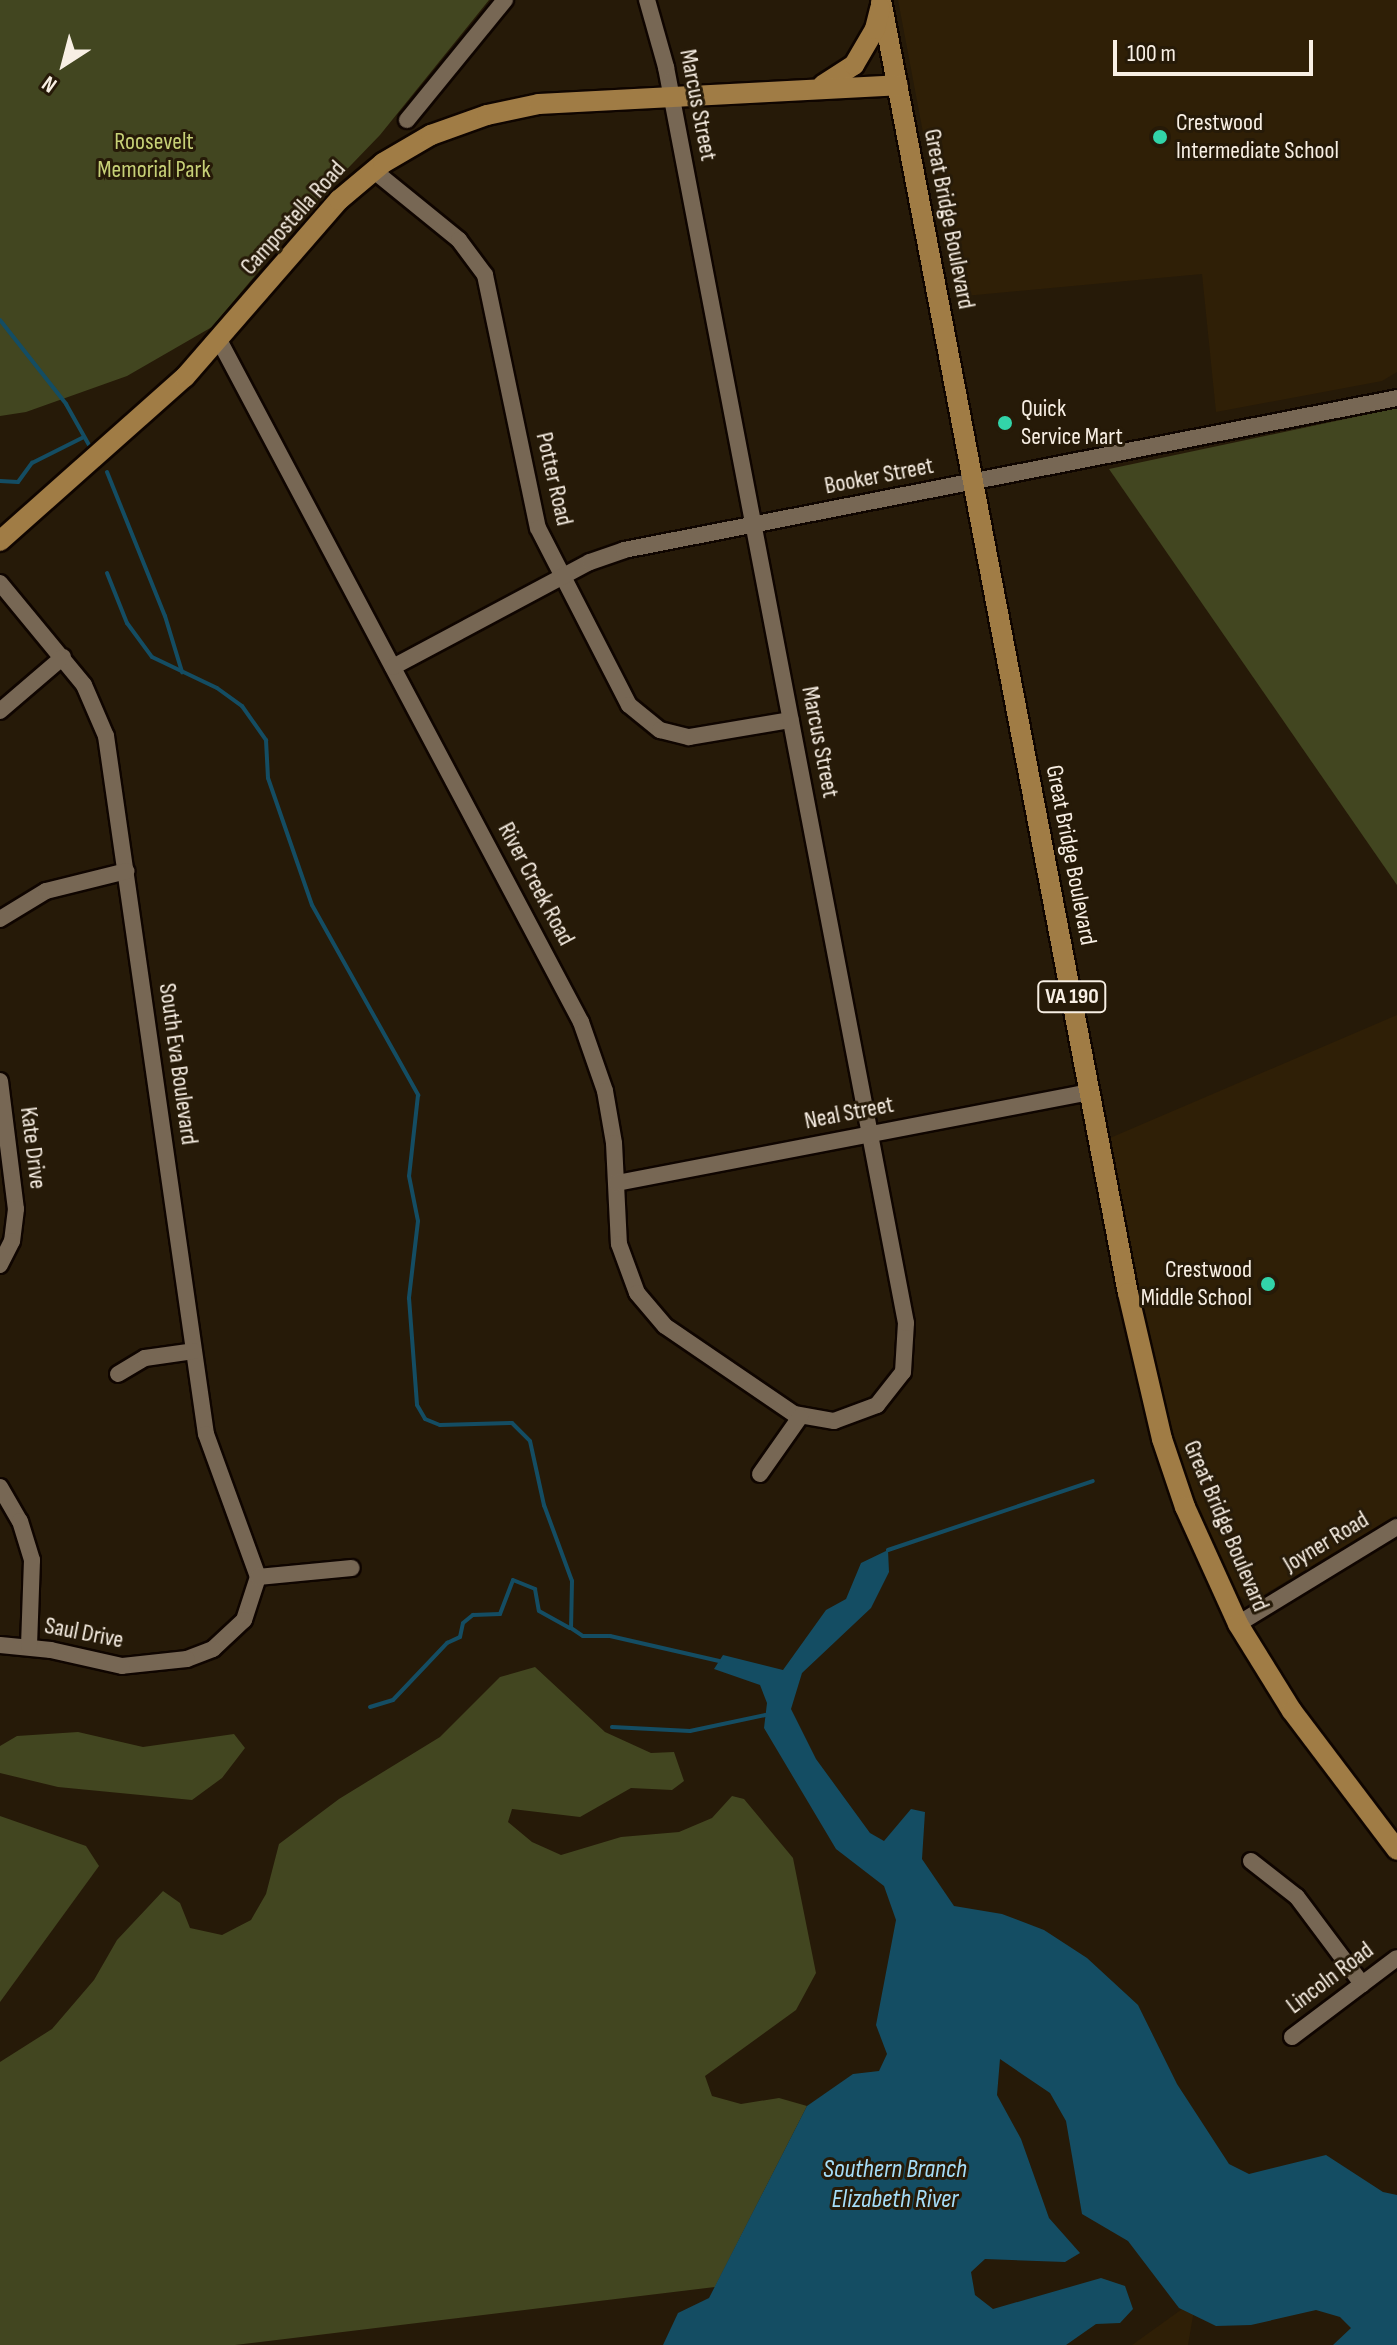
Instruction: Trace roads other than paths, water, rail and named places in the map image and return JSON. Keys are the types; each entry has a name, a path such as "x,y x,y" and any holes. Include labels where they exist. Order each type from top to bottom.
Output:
{"main road":[{"name":"Great Bridge Boulevard","path":"881,1 1090,1092 1162,1439 1238,1624 1292,1711 1397,1850"},
{"path":"816,88 854,65 875,29 881,1"},
{"name":"Campostella Road","path":"0,541 185,377 339,200 373,170 431,135 487,115 539,104 897,85"}],"street":[{"path":"407,120 505,0"},
{"name":"Marcus Street","path":"647,0 671,95 754,524 870,1134 908,1352 894,1387 877,1405 834,1421 800,1417"},
{"name":"Potter Road","path":"373,170 459,240 485,275 538,528 561,578 629,705 645,721 689,737 791,720"},
{"name":"River Creek Road","path":"219,340 581,1022 605,1091 617,1183 619,1244 648,1309 665,1326 800,1417"},
{"name":"Booker Street","path":"393,667 561,578 624,550 1397,398"},
{"name":"South Eva Boulevard","path":"0,583 84,685 106,736 211,1457 258,1577"},
{"path":"0,711 63,657"},
{"path":"0,919 46,891 127,871"},
{"name":"Kate Drive","path":"0,1081 16,1209 12,1241 0,1265"},
{"name":"Neal Street","path":"617,1183 1090,1092"},
{"path":"118,1374 145,1358 194,1351"},
{"path":"760,1474 800,1417"},
{"path":"0,1487 20,1521 32,1560 29,1646"},
{"name":"Joyner Road","path":"1238,1624 1396,1529"},
{"path":"258,1577 352,1568"},
{"name":"Saul Drive","path":"0,1645 29,1646 122,1666 187,1659 213,1649 244,1620 258,1577"},
{"path":"1251,1861 1297,1897 1362,1984"},
{"name":"Lincoln Road","path":"1292,2037 1397,1958"}],"water":[{"name":"Southern Branch Elizabeth River","path":"888,1550 889,1572 871,1608 802,1673 791,1709 816,1759 870,1833 884,1841 911,1809 925,1812 922,1859 954,1906 1002,1914 1044,1930 1087,1958 1138,2005 1177,2084 1229,2164 1249,2174 1326,2155 1383,2192 1397,2195 1397,2345 1333,2345 1351,2328 1340,2317 1316,2310 1251,2325 1216,2326 1179,2308 1128,2241 1082,2214 1066,2121 1050,2093 1000,2059 997,2095 1021,2139 1049,2218 1080,2253 1065,2262 985,2259 971,2272 975,2295 993,2309 1101,2278 1125,2286 1133,2309 1120,2323 1096,2324 1066,2345 663,2345 678,2313 709,2298 807,2106 853,2074 879,2071 887,2054 876,2025 896,1920 884,1886 836,1849 764,1728 767,1703 760,1685 714,1669 723,1655 783,1670 826,1610 846,1599 861,1563"}],"waterway":[{"path":"0,320 66,404 89,445"},
{"path":"0,481 18,482 32,463 84,437"},
{"path":"107,472 165,616 182,672"},
{"path":"107,573 127,623 152,657 217,688 242,706 266,740 268,778 312,905 418,1095 409,1176 418,1221 409,1298 417,1405 425,1419 440,1425 512,1423 530,1441 544,1505 572,1581 571,1628 583,1636 610,1636 719,1661"},
{"path":"888,1550 1093,1481"},
{"path":"370,1707 393,1700 447,1643 460,1637 463,1623 473,1615 500,1614 513,1580 535,1589 539,1611 570,1628"},
{"path":"612,1727 690,1731 765,1715"}],"place":[{"name":"Crestwood Intermediate School","path":"1160,137"},
{"name":"Quick Service Mart","path":"1005,423"},
{"name":"Crestwood Middle School","path":"1268,1284"}],"park label":[{"name":"Roosevelt Memorial Park","path":"154,156"}]}
